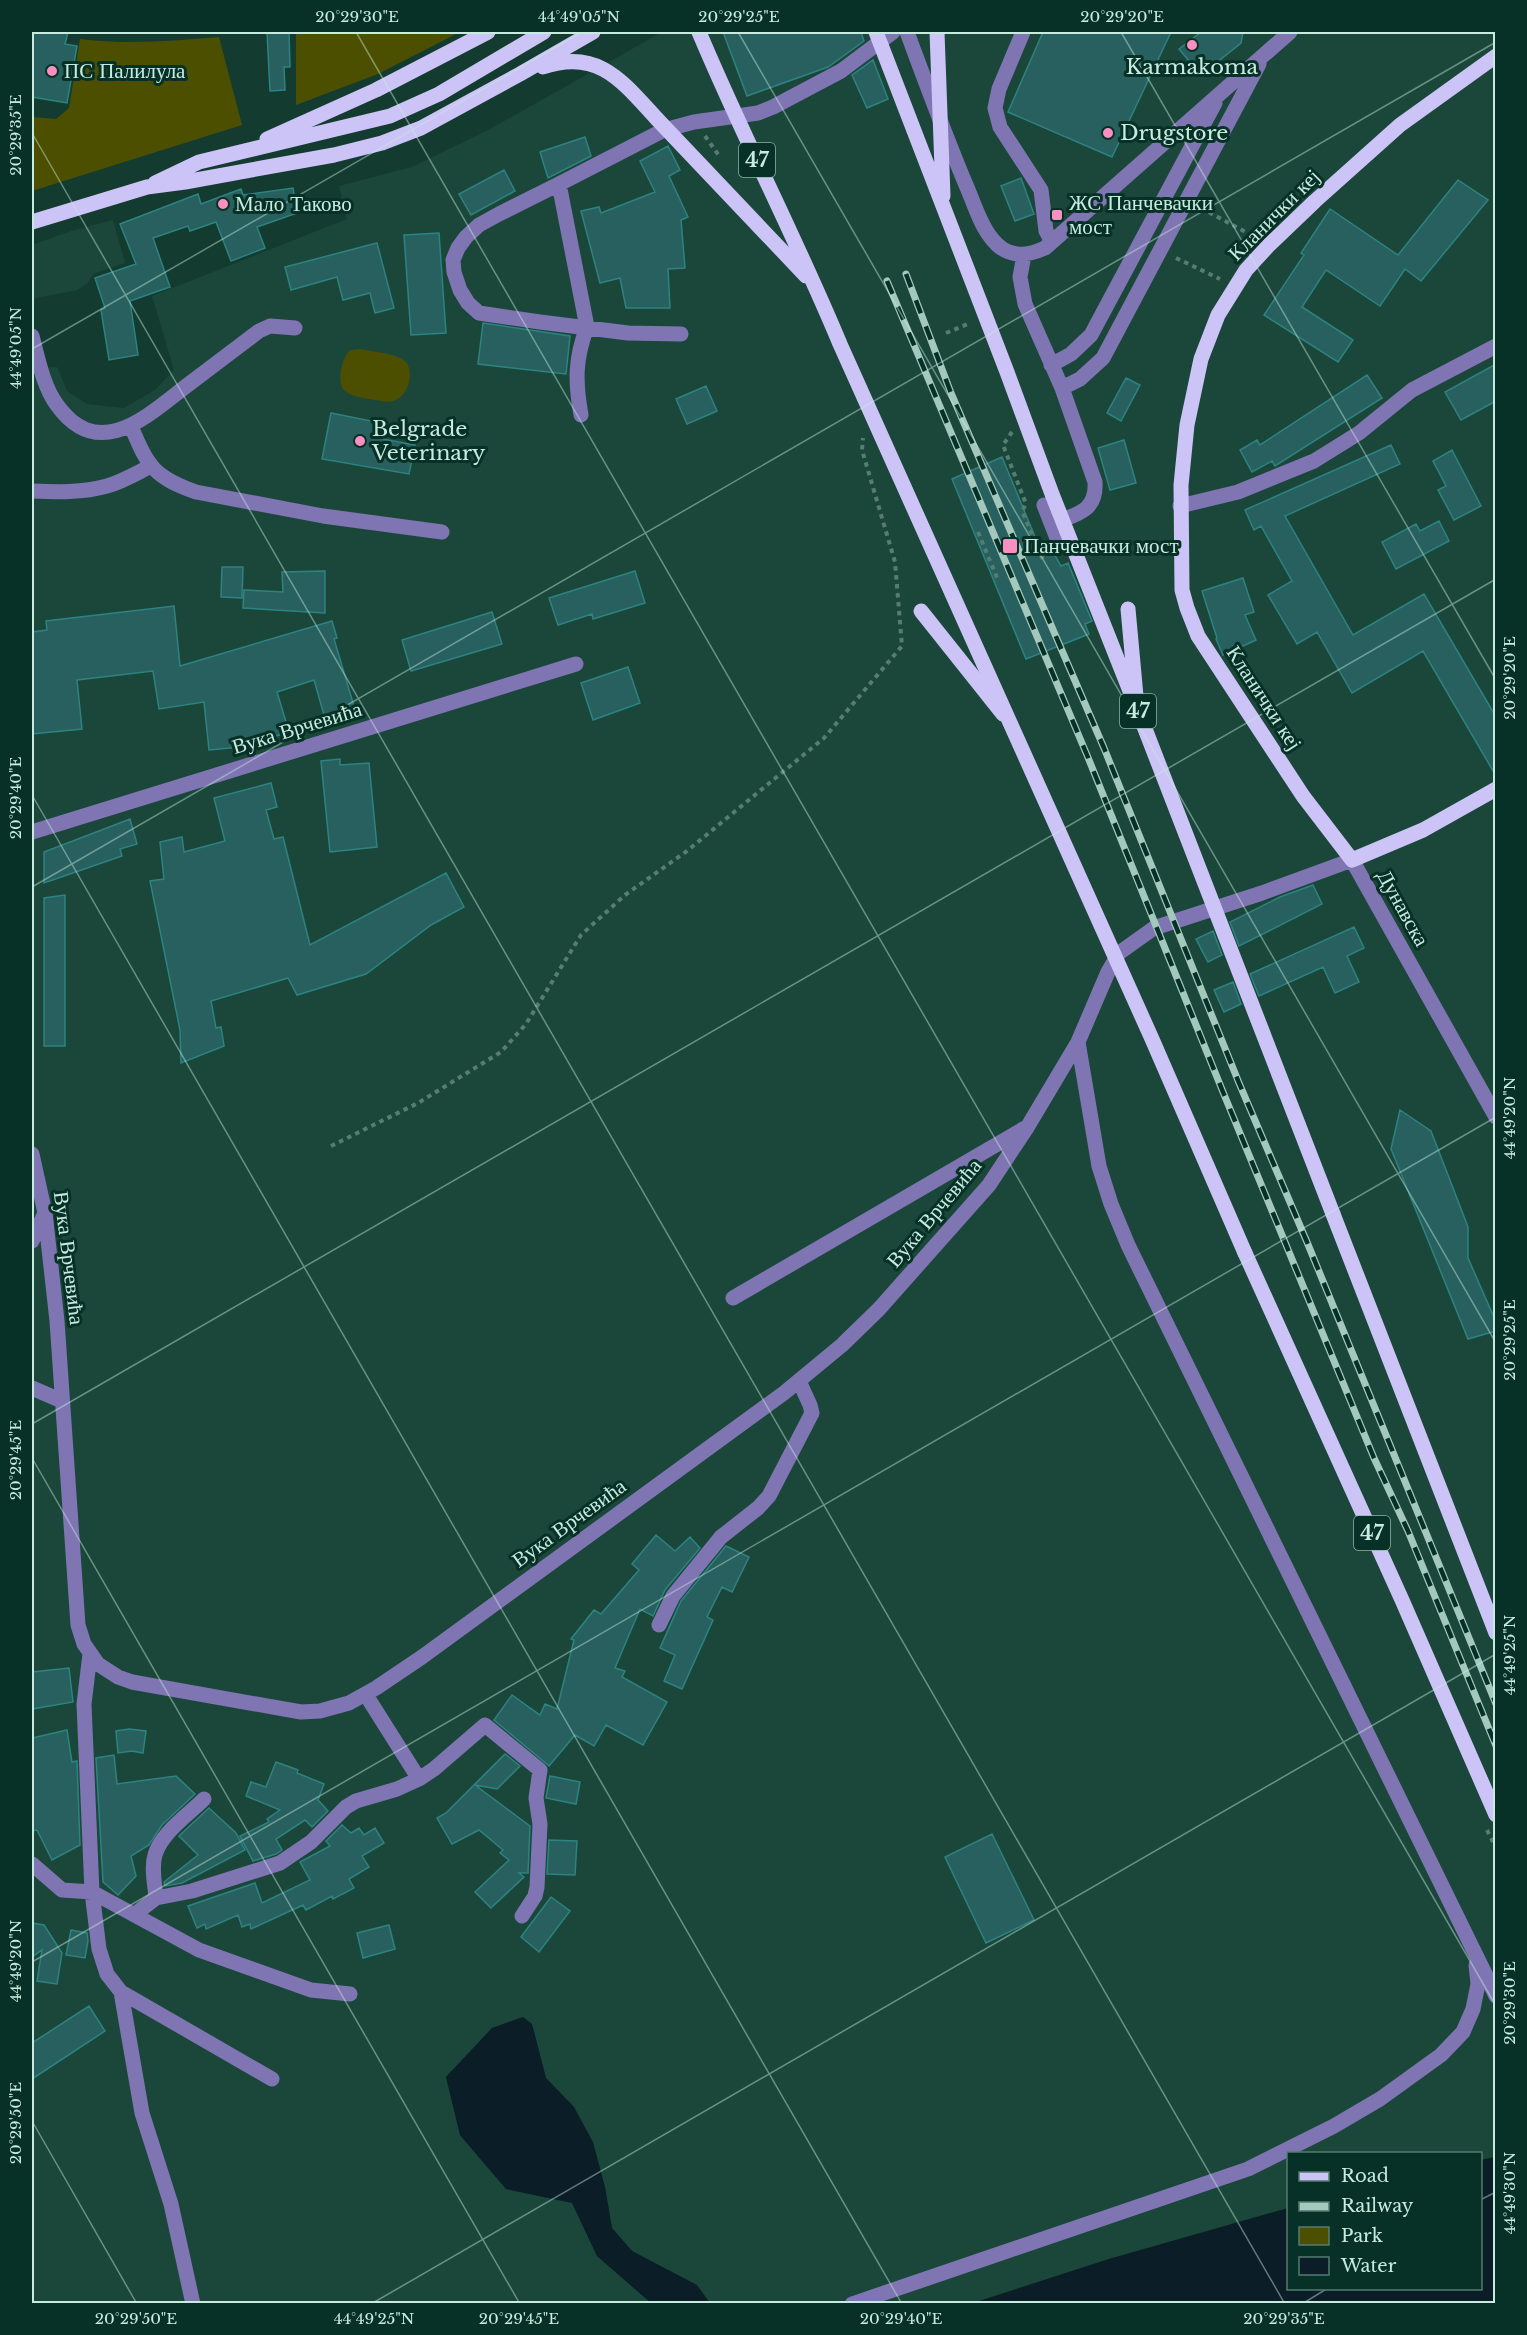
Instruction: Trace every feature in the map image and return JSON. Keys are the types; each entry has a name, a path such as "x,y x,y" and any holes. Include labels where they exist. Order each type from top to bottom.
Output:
{"main road":[{"path":"250,148 276,134 376,90 488,32"},
{"path":"32,222 147,187 199,162 390,116 439,94 544,32"},
{"path":"147,187 300,161 382,143 421,128 593,32"},
{"name":"47","path":"699,32 816,287 1496,1815"},
{"name":"47","path":"876,32 1052,494 1496,1633"},
{"path":"937,32 944,208"},
{"name":"Кланички кеј","path":"1352,860 1303,796 1198,636 1186,608 1182,590 1180,506 1187,425 1201,359 1218,315 1246,270 1268,246 1400,125 1496,56"},
{"path":"520,74 548,65 575,60 597,65 622,83 816,287"},
{"path":"1128,609 1138,710"},
{"path":"921,611 1010,724"},
{"name":"Дунавска","path":"1352,860 1423,830 1496,789"}],"street":[{"path":"681,334 628,333 479,313 468,303 460,290 453,260 466,237 479,225 664,130 694,122 741,116 772,107 841,71 893,32"},
{"path":"907,32 942,126 991,239 999,246 1015,254 1023,255 1045,248 1290,32"},
{"path":"1023,32 999,89 995,108 1000,127 1041,190 1046,231 1052,242"},
{"path":"1062,388 1080,379 1103,357 1265,53"},
{"path":"1051,365 1071,354 1092,335 1220,93"},
{"path":"559,184 587,327 581,343 576,377 581,415"},
{"path":"1023,255 1020,277 1025,304 1062,388 1095,482 1096,496 1091,505 1079,513 1052,524"},
{"path":"32,336 48,388 56,405 80,429 99,433 119,431 131,426 259,331 270,326 295,328"},
{"path":"1180,506 1238,492 1314,461 1359,433 1412,390 1496,346"},
{"path":"131,426 151,466 162,477 196,492 323,516 442,532"},
{"path":"32,491 71,492 99,488 120,482 151,466"},
{"path":"1044,505 1060,546"},
{"name":"Вука Врчевића","path":"32,832 576,664"},
{"name":"Вука Врчевића","path":"32,1154 36,1198 45,1213 57,1321 78,1625 84,1644 104,1669 132,1682 283,1710 320,1711 349,1703 366,1695 422,1657 799,1381 842,1345 913,1272 989,1185 1028,1126 1078,1042 1108,972 1119,953 1154,928 1272,890 1352,860"},
{"name":"Дунавска","path":"1352,860 1496,1117"},
{"path":"1078,1042 1099,1166 1111,1204 1128,1245 1496,1996"},
{"path":"733,1298 1028,1126"},
{"path":"32,1241 45,1213"},
{"path":"659,1624 673,1596 721,1537 758,1508 769,1496 812,1413 799,1381"},
{"path":"32,1388 62,1401"},
{"path":"90,1653 84,1704 92,1892 99,1949 107,1974 122,1992 272,2079"},
{"path":"366,1695 419,1779"},
{"path":"135,1914 156,1898 192,1891 280,1863 311,1842 339,1814 356,1801 397,1789 419,1779 485,1725 540,1770 537,1798 540,1824 537,1887 535,1896 522,1916"},
{"path":"156,1898 153,1862 158,1847 164,1838 204,1799"},
{"path":"32,1864 62,1890 92,1892 199,1950 311,1990 350,1994"},
{"path":"852,2304 1248,2169 1334,2126 1380,2099 1441,2055 1463,2032 1473,2009 1478,1984 1475,1956"},
{"path":"122,1992 142,2113 171,2204 193,2304"}],"path":[{"path":"694,122 722,160"},
{"path":"1201,208 1268,246"},
{"path":"1174,257 1234,287"},
{"path":"946,333 973,322"},
{"path":"331,1146 418,1102 501,1052 526,1024 581,935 625,895 687,851 824,738 902,646 895,562 862,450 864,428"},
{"path":"1012,432 1004,446 1026,504 1022,511 1042,560"},
{"path":"978,532 998,580"}],"shaded area":[{"path":"662,32 1495,32 1495,2157 1482,2160 1482,2152 1287,2152 1287,2208 1109,2259 973,2303 710,2303 696,2285 632,2251 612,2228 605,2187 574,2107 546,2078 532,2024 492,2028 446,2077 460,2135 506,2189 572,2203 597,2256 651,2303 32,2304 32,368 57,367 67,391 87,404 124,408 155,390 174,370 152,296 347,219 339,186 412,167 492,128"},
{"path":"113,220 125,263 93,274 88,283 77,290 32,299 32,245 71,231"}],"green space":[{"path":"296,32 456,34 378,74 296,105"},
{"path":"219,37 242,125 32,191 32,117 56,119 69,108 80,39 132,42"},
{"path":"360,349 390,354 405,361 410,372 404,394 398,399 382,401 356,396 343,389 340,380 345,357 351,350"}],"water":[{"path":"523,2017 532,2024 546,2078 574,2107 593,2142 605,2187 612,2228 632,2251 697,2285 710,2303 651,2303 597,2256 572,2203 506,2189 460,2135 446,2077 492,2028"},
{"path":"1495,2157 1495,2303 973,2303 1109,2259 1287,2208 1287,2290 1482,2290 1482,2160"}],"building":[{"name":"ПС Палилула","path":"32,32 68,32 65,44 77,46 67,103 32,97"},
{"path":"267,32 289,32 290,67 284,67 285,90 270,91"},
{"path":"723,32 861,32 864,41 828,67 747,96"},
{"path":"1043,32 1171,32 1112,157 1008,112"},
{"path":"1201,32 1243,32 1241,43 1201,75 1179,49"},
{"path":"873,60 888,99 867,108 852,75"},
{"path":"585,137 591,156 548,178 540,152"},
{"path":"668,146 680,170 669,176 688,217 681,220 685,268 668,269 670,308 626,308 620,278 600,283 581,211 599,207 601,213 655,192 640,161"},
{"path":"504,170 515,191 471,215 459,194"},
{"path":"1021,178 1034,214 1015,221 1001,186"},
{"path":"1458,180 1488,200 1421,281 1405,269 1380,306 1326,270 1302,307 1353,340 1338,362 1264,315 1304,255 1301,253 1330,209 1398,255"},
{"path":"293,188 297,213 257,227 265,248 231,261 216,222 190,231 188,226 153,238 170,287 130,301 138,355 109,360 101,310 105,308 95,278 136,264 120,224 198,194 201,204 241,189 243,195"},
{"path":"439,233 446,333 411,335 404,235"},
{"path":"377,243 394,308 375,313 370,293 343,300 337,277 291,290 285,267"},
{"path":"483,323 570,336 566,374 478,364"},
{"path":"1496,364 1496,401 1461,420 1445,392"},
{"path":"1367,375 1382,398 1275,466 1272,461 1252,472 1240,450 1257,440 1260,445"},
{"path":"1126,378 1140,385 1121,421 1107,413"},
{"path":"706,386 717,411 687,424 676,399"},
{"name":"Belgrade Veterinary","path":"331,413 376,422 373,437 415,445 409,474 322,459"},
{"path":"1124,440 1136,483 1110,490 1098,448"},
{"path":"1391,445 1400,464 1285,516 1353,635 1424,594 1496,717 1496,776 1423,651 1352,693 1317,632 1297,644 1268,595 1292,581 1261,526 1254,530 1245,510"},
{"path":"1452,450 1481,506 1454,520 1438,490 1446,486 1433,461"},
{"path":"1002,457 1043,556 1053,552 1061,566 1068,563 1092,621 1085,624 1089,634 1026,659 952,479"},
{"path":"1439,521 1449,541 1396,569 1382,542 1416,524 1420,531"},
{"path":"222,567 243,567 242,598 221,597"},
{"path":"325,571 325,613 243,608 244,590 283,592 282,572"},
{"path":"635,571 645,603 593,619 592,614 558,625 549,598"},
{"path":"1243,578 1254,612 1245,615 1256,640 1223,655 1202,591"},
{"path":"174,606 180,666 332,621 337,638 334,639 356,713 326,722 314,680 277,692 289,732 241,747 209,750 204,702 159,709 153,671 77,680 82,729 32,734 32,632 47,630 46,621"},
{"path":"492,612 502,644 411,671 402,640"},
{"path":"628,667 640,703 593,720 581,683"},
{"path":"340,759 340,765 369,763 377,847 330,852 321,761"},
{"path":"271,783 277,807 266,810 274,839 283,837 310,945 446,873 464,907 431,925 366,974 297,995 288,978 211,1001 216,1028 221,1027 224,1046 181,1063 180,1030 150,881 164,879 160,842 182,837 184,852 225,841 214,798"},
{"path":"130,819 137,844 120,849 122,856 44,883 44,852"},
{"path":"1313,885 1322,904 1239,946 1230,922 1280,897"},
{"path":"65,895 65,1046 44,1046 44,898"},
{"path":"1354,927 1364,948 1347,956 1359,982 1335,993 1323,967 1259,996 1250,974"},
{"path":"1213,931 1222,955 1208,962 1196,939"},
{"path":"1233,982 1241,1004 1224,1012 1214,990"},
{"path":"1400,1110 1431,1131 1468,1227 1468,1258 1496,1322 1496,1331 1468,1339 1391,1149"},
{"path":"656,1535 675,1551 690,1537 700,1548 665,1590 653,1616 640,1609 615,1668 625,1671 622,1677 667,1702 643,1745 606,1725 594,1746 575,1735 549,1766 494,1720 512,1695 540,1715 545,1704 557,1709 574,1640 571,1639 594,1610 601,1614 639,1570 632,1564"},
{"path":"726,1546 749,1557 732,1592 722,1587 707,1617 713,1620 682,1689 664,1681 675,1655 660,1648 681,1601"},
{"path":"69,1668 73,1702 32,1709 32,1672"},
{"path":"129,1729 146,1731 143,1753 132,1751 118,1753 116,1731"},
{"path":"67,1730 72,1762 77,1761 80,1845 52,1860 37,1830 32,1831 32,1738"},
{"path":"505,1754 520,1766 497,1789 475,1785 530,1826 528,1873 519,1873 524,1877 491,1908 475,1892 509,1860 500,1853 503,1850 479,1830 452,1844 437,1818 446,1813"},
{"path":"114,1755 117,1784 176,1776 195,1794 162,1825 149,1845 131,1856 136,1876 118,1895 103,1882 96,1758"},
{"path":"276,1762 298,1770 297,1773 324,1784 318,1800 328,1811 312,1827 305,1820 276,1839 282,1850 276,1854 253,1861 240,1836 269,1822 267,1819 280,1810 246,1796 251,1782 266,1787"},
{"path":"550,1776 580,1782 576,1804 546,1798"},
{"path":"209,1808 236,1833 245,1850 182,1883 165,1886 164,1882 198,1855 179,1836"},
{"path":"342,1825 351,1833 359,1828 364,1835 375,1828 384,1843 362,1856 369,1867 349,1879 354,1888 333,1899 332,1896 306,1910 303,1905 251,1929 250,1924 242,1927 238,1915 206,1929 205,1924 197,1928 188,1906 255,1883 262,1903 310,1880 300,1862 330,1846 326,1841"},
{"path":"992,1834 1034,1920 986,1943 945,1857"},
{"path":"549,1840 577,1841 575,1875 547,1874"},
{"path":"551,1897 570,1911 539,1952 521,1937"},
{"path":"32,1923 44,1925 62,1953 57,1984 37,1981 42,1950 32,1957"},
{"path":"389,1925 395,1949 363,1958 357,1933"},
{"path":"71,1930 87,1933 85,1958 66,1955"},
{"path":"89,2006 105,2031 32,2079 32,2043"}],"railway":[{"path":"906,274 951,393 1104,748 1239,1083 1307,1242 1496,1704"},
{"path":"887,281 1087,755 1374,1458 1408,1531 1496,1746"}],"place":[{"name":"Karmakoma","path":"1192,45"},
{"name":"ПС Палилула","path":"52,71"},
{"name":"Drugstore","path":"1108,133"},
{"name":"Мало Таково","path":"223,204"},
{"name":"ЖС Панчевачки мост","path":"1057,215"},
{"name":"Belgrade Veterinary","path":"360,441"},
{"name":"Панчевачки мост","path":"1010,546"}]}
